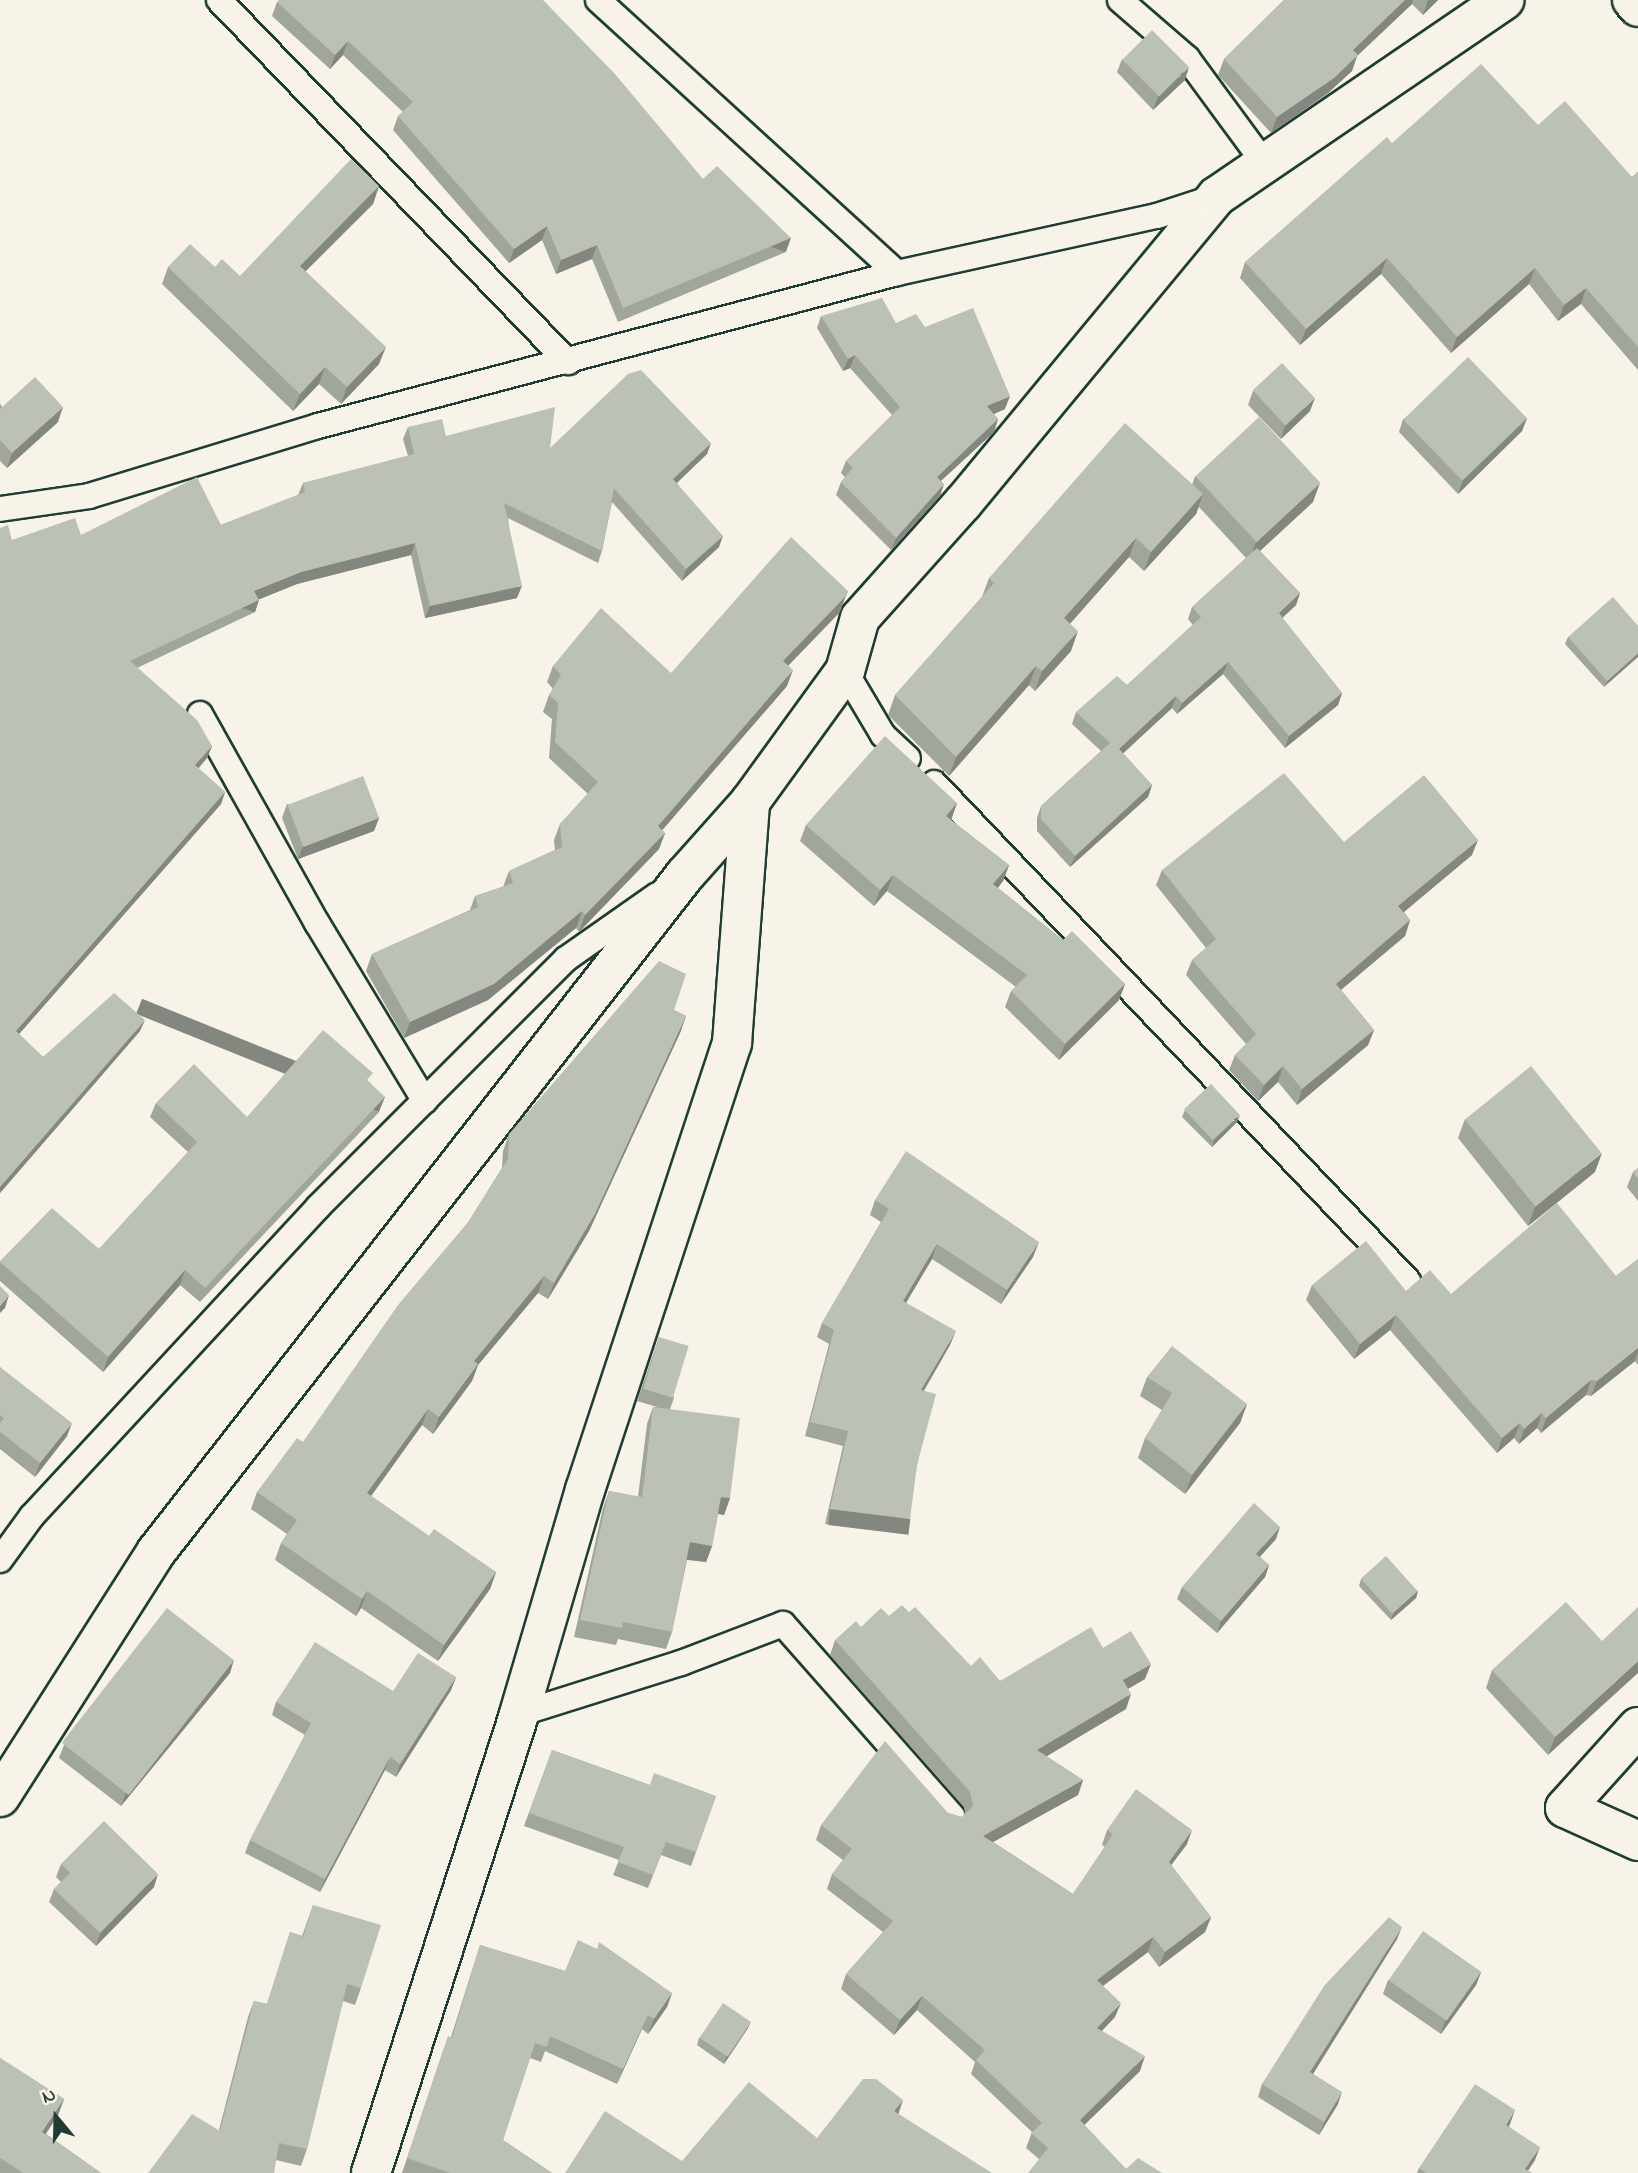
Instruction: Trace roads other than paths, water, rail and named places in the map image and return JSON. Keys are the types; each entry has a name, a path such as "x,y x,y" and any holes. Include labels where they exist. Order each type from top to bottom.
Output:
{"street":[{"path":"0,1797 156,1552 685,875 750,802 845,671 860,618 980,482 1217,197 1504,0"},
{"path":"1632,0 1638,7"},
{"path":"371,2173 519,1714 585,1490 732,1043 750,802"},
{"path":"1638,1727 1565,1808 1638,1841"}],"lane":[{"path":"219,0 568,362"},
{"path":"598,0 897,273"},
{"path":"1120,0 1188,58 1264,163"},
{"path":"0,509 89,496 318,426 897,273 1157,216 1217,197"},
{"path":"845,671 883,735 970,817 1408,1280"},
{"path":"200,714 317,923 425,1101"},
{"path":"0,1560 32,1516 318,1207 565,960 685,875"},
{"path":"519,1714 681,1663 783,1624 953,1817"}]}
